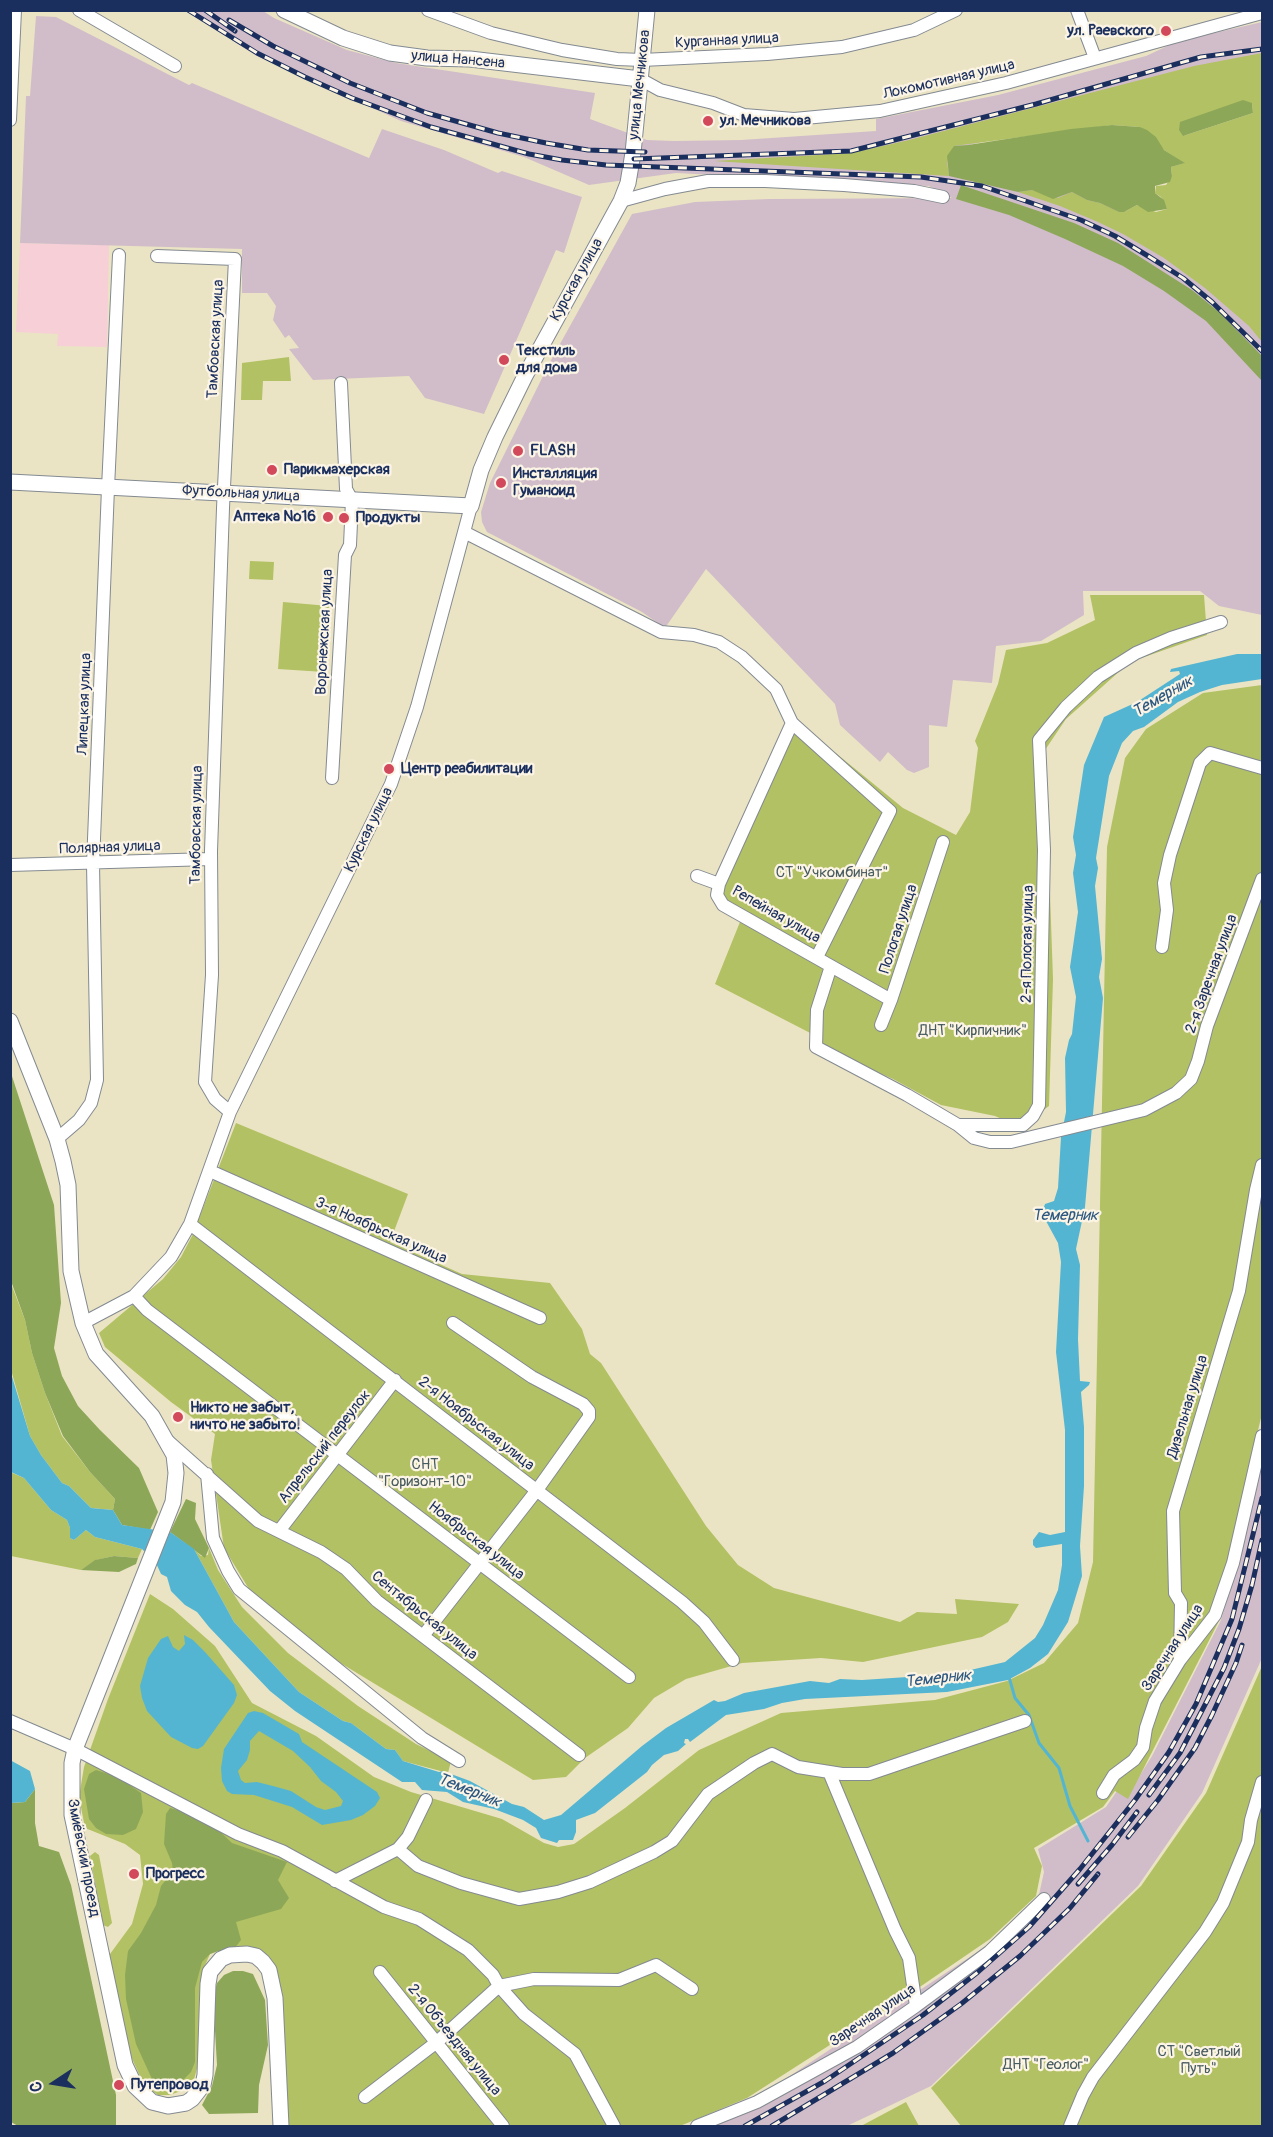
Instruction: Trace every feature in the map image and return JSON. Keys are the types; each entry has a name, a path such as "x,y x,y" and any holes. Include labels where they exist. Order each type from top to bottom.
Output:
{"main road":[{"name":"улица Нансена","path":"284,10 343,38 390,53 427,58 470,59 640,79"},
{"name":"улица Мечникова","path":"633,159 648,10"},
{"name":"Курская улица","path":"471,506 481,470 520,386 621,201 633,159"},
{"name":"Футбольная улица","path":"10,482 471,506"},
{"name":"Змиёвский проезд","path":"10,1021 57,1139 68,1185 70,1270 83,1323 96,1354 152,1416 174,1455 176,1489 173,1502 75,1749 70,1780 72,1815 125,2065 135,2086 144,2097 160,2106 176,2106 192,2099 203,2085 205,2074 210,1972 221,1959 230,1955 256,1956 269,1970 274,1989 281,2127"}],"street":[{"path":"10,120 15,10"},
{"path":"79,10 175,66"},
{"name":"Курганная улица","path":"428,10 491,33 562,50 617,59 642,60 767,54 842,47 914,30 956,10"},
{"path":"1077,10 1095,58"},
{"name":"Локомотивная улица","path":"640,79 660,90 713,103 744,115 794,118 880,111 930,101 1263,13"},
{"path":"621,201 665,189 708,181 844,185 914,191 942,197"},
{"name":"Липецкая улица","path":"57,1139 79,1120 91,1103 97,1080 93,864 120,255"},
{"name":"Тамбовская улица","path":"157,256 235,259 210,860 212,975 205,1082 215,1099 230,1112"},
{"name":"Воронежская улица","path":"332,778 345,555 350,545 352,500 346,489 341,382"},
{"name":"Курская улица","path":"230,1112 391,784 417,707 471,506"},
{"path":"464,532 661,632 693,635 719,642 742,657 776,689 792,723 890,811 817,957"},
{"name":"2-я Пологая улица","path":"958,1125 1023,1125 1033,1116 1039,1105 1044,846 1039,740 1066,706 1098,677 1136,652 1221,622"},
{"name":"Репейная улица","path":"792,723 719,884 717,895 723,905 891,1000"},
{"path":"1162,947 1167,910 1164,882 1170,855 1200,763 1210,753 1263,768"},
{"name":"Пологая улица","path":"881,1025 943,842"},
{"name":"Полярная улица","path":"10,865 210,860"},
{"path":"697,876 719,884"},
{"name":"2-я Заречная улица","path":"958,1125 974,1138 990,1142 1011,1142 1144,1110 1176,1093 1191,1079 1207,1026 1263,879"},
{"path":"831,966 817,1010 816,1047 958,1125"},
{"path":"83,1323 134,1296 171,1257 190,1224 230,1112"},
{"name":"Дизельная улица","path":"1180,1660 1181,1603 1175,1593 1173,1511 1239,1291 1256,1190 1263,1165"},
{"name":"3-я Ноябрьская улица","path":"210,1171 540,1318"},
{"name":"2-я Ноябрьская улица","path":"190,1224 682,1602 704,1622 733,1660"},
{"name":"Ноябрьская улица","path":"134,1296 147,1310 628,1677"},
{"path":"423,1636 537,1490 589,1417 590,1411 583,1404 532,1377 453,1323"},
{"name":"Апрельский переулок","path":"279,1531 395,1380"},
{"name":"Заречная улица","path":"1103,1793 1114,1775 1134,1760 1143,1747 1146,1728 1155,1701 1180,1660 1215,1615 1233,1563 1263,1436"},
{"name":"Сентябрьская улица","path":"165,1438 258,1521 321,1552 346,1569 377,1601 579,1755"},
{"path":"207,1474 213,1538 228,1571 239,1588 422,1738 459,1761"},
{"path":"10,1721 75,1749 238,1834 282,1851 384,1907 419,1919 468,1950 493,1975 499,1986 524,2014 575,2054 614,2127"},
{"path":"398,1850 418,1866 460,1883 499,1894 519,1899 558,1892 590,1882 672,1841 708,1794 754,1763 772,1754 798,1767 842,1774 869,1774 1025,1721"},
{"path":"829,1772 909,1958 916,2006"},
{"path":"1070,2127 1083,2095 1093,2078 1223,1903 1248,1842 1251,1820 1263,1782"},
{"path":"335,1881 398,1850 408,1837 426,1800"},
{"path":"1248,1842 1263,1837"},
{"name":"Заречная улица","path":"697,2127 757,2102 857,2047 988,1952 1044,1899"},
{"path":"366,2097 437,2042 499,1986 534,1979 619,1980 656,1965 692,1989"},
{"name":"2-я Объездная улица","path":"380,1972 503,2127"}],"shaded area":[{"path":"186,11 263,11 347,50 396,63 595,93 590,119 647,140 674,141 741,140 876,131 876,119 998,95 1146,56 1176,42 1262,22 1262,76 969,145 1262,268 1262,615 1219,606 1200,591 1083,591 1084,615 1041,641 996,646 992,683 953,680 947,727 929,725 929,767 914,773 907,770 888,752 880,762 840,725 835,704 706,569 665,628 642,612 487,532 482,522 481,512 490,483 550,362 632,214 695,202 769,199 952,198 929,186 676,173 589,185 524,157 401,121 257,56"},
{"path":"36,16 56,17 189,85 192,83 369,158 382,129 444,150 498,173 502,171 582,197 564,253 556,250 484,414 425,398 409,376 313,380 289,349 299,348 289,335 285,338 273,320 276,306 267,293 242,293 242,249 20,243 26,96 30,96"},
{"path":"20,243 109,245 107,347 57,346 58,334 16,332"},
{"path":"1262,1427 1262,1658 1202,1793 1138,1886 931,2086 847,2126 693,2126 752,2101 991,1943 1038,1899 1044,1872 1038,1849 1106,1807 1117,1791 1127,1796 1152,1756 1221,1620 1243,1546 1247,1489"}],"green space":[{"path":"1262,53 1262,342 1249,326 1205,288 1164,258 1098,222 1018,192 1032,190 1058,198 1072,192 1119,212 1124,212 1137,205 1156,212 1167,209 1161,197 1155,193 1156,186 1166,185 1172,176 1171,167 1184,163 1164,150 1140,127 1112,125 954,146 947,162 949,176 714,161 852,153 1194,66","holes":["1252,103 1253,113 1183,136"]},
{"path":"1243,100 1252,103 1253,113 1183,136 1179,130 1180,122"},
{"path":"1112,125 1140,127 1147,130 1156,137 1164,150 1185,163 1171,167 1170,182 1155,186 1155,193 1164,200 1167,209 1148,212 1137,205 1124,212 1119,212 1072,192 1053,199 1032,190 1018,192 949,176 947,156 954,146"},
{"path":"961,185 1074,223 1118,243 1192,290 1219,312 1262,356 1262,381 1206,321 1164,291 1123,266 1065,239 1009,215 956,199"},
{"path":"289,357 291,381 263,381 262,400 241,400 242,363"},
{"path":"250,561 274,562 273,580 249,579"},
{"path":"1090,595 1204,595 1207,635 1130,662 1066,719 1045,750 1053,979 1049,1106 1020,1127 995,1116 941,1105 893,1079 816,1045 818,1037 715,984 742,917 712,899 799,723 903,808 956,835 970,812 978,748 975,741 998,684 1006,650 1047,643 1095,620"},
{"path":"283,602 329,606 324,672 278,669"},
{"path":"1262,685 1262,1414 1244,1487 1220,1619 1128,1799 1115,1791 1103,1807 1034,1848 1042,1866 1036,1896 990,1939 908,1995 747,2098 680,2126 286,2126 282,1993 276,1967 259,1949 234,1949 210,1954 203,1970 198,2065 193,2083 186,2089 170,2095 158,2095 144,2085 129,2052 110,1969 110,1954 132,1924 143,1884 140,1855 125,1844 85,1828 79,1797 84,1767 108,1699 150,1594 173,1609 215,1646 252,1703 316,1736 374,1777 411,1792 502,1819 544,1843 558,1847 574,1844 625,1808 699,1750 781,1713 935,1700 1007,1681 1044,1663 1078,1623 1093,1562 1107,847 1125,758 1146,729 1203,693"},
{"path":"10,1070 54,1205 61,1303 54,1348 62,1376 78,1406 139,1468 158,1512 150,1530 122,1525 113,1510 115,1499 90,1472 63,1436 45,1393 32,1353 25,1320 11,1281"},
{"name":"СНТ \"Горизонт-10\"","path":"236,1123 408,1194 390,1242 462,1274 550,1283 582,1329 590,1354 601,1363 706,1526 738,1565 774,1588 900,1622 917,1612 957,1614 955,1599 1019,1604 1008,1622 982,1637 863,1662 821,1658 742,1663 686,1679 654,1698 628,1728 585,1758 566,1777 533,1780 324,1653 252,1594 224,1548 211,1460 215,1434 171,1402 105,1347 99,1333 163,1279 181,1257 192,1236"},
{"path":"10,1281 25,1320 32,1353 45,1393 62,1436 115,1499 113,1510 91,1508 69,1486 62,1483 30,1436 11,1370"},
{"path":"10,1472 24,1478 51,1510 67,1520 70,1538 74,1540 86,1530 95,1537 142,1549 138,1558 114,1556 96,1560 81,1570 11,1556"},
{"path":"186,1499 196,1503 195,1519 209,1548 205,1558 170,1532"},
{"path":"209,1548 218,1570 242,1607 288,1653 358,1706 416,1744 451,1761 448,1773 403,1761 395,1750 386,1749 351,1723 343,1721 299,1692 234,1622 194,1549 201,1556 208,1555"},
{"path":"114,1556 138,1558 136,1564 119,1572 81,1570 95,1560"},
{"name":"ДНТ \"Геолог\"","path":"1262,1666 1262,2126 961,2126 931,2088 1141,1886 1206,1793"},
{"path":"96,1770 118,1777 141,1793 143,1812 136,1829 123,1835 106,1834 96,1828 89,1819 84,1789 89,1774"},
{"path":"35,1789 35,1823 39,1846 59,1852 71,1885 116,2095 116,2126 18,2126 11,2122 10,1803 25,1802"},
{"path":"170,1808 189,1813 216,1828 232,1843 287,1862 278,1880 289,1898 281,1909 236,1922 241,1940 234,1949 210,1954 202,1962 195,1988 195,2062 191,2072 184,2079 175,2085 161,2086 152,2079 136,2044 126,1999 125,1975 128,1951 156,1905 161,1886 173,1871 164,1844 166,1814"},
{"path":"95,1852 99,1855 112,1923 108,1927 103,1925 90,1856"},
{"path":"233,1971 253,1974 265,2000 268,2045 259,2085 258,2113 209,2114 202,2105 212,2086 217,2065 213,1997 217,1983 224,1975"},
{"path":"906,2102 919,2126 861,2126"}],"water":[{"name":"Темерник","path":"1237,654 1262,654 1262,679 1222,685 1178,702 1144,727 1133,731 1122,743 1109,776 1096,858 1098,868 1095,886 1102,959 1099,977 1103,998 1085,1207 1076,1249 1080,1265 1078,1339 1080,1381 1090,1382 1081,1392 1084,1427 1084,1486 1080,1546 1082,1576 1068,1622 1048,1654 1030,1668 1008,1680 947,1692 805,1699 726,1715 690,1742 685,1739 686,1744 678,1751 664,1755 647,1772 595,1813 576,1820 573,1840 559,1840 557,1843 541,1838 536,1828 523,1820 494,1809 463,1802 447,1792 422,1790 415,1782 402,1782 295,1711 270,1691 197,1612 185,1605 171,1591 167,1577 161,1574 156,1563 142,1549 95,1537 86,1530 74,1540 70,1538 67,1520 51,1510 24,1478 11,1472 10,1370 30,1436 62,1483 69,1486 91,1508 113,1510 122,1525 170,1532 194,1549 234,1622 299,1692 343,1721 351,1723 386,1749 395,1750 403,1761 439,1772 443,1771 470,1781 512,1804 524,1807 544,1820 561,1815 642,1746 666,1728 714,1700 725,1701 744,1693 810,1681 829,1683 840,1679 862,1680 953,1674 1005,1662 1035,1638 1058,1590 1062,1565 1062,1544 1036,1548 1033,1540 1039,1532 1050,1535 1065,1532 1065,1430 1056,1352 1061,1262 1058,1243 1046,1221 1044,1207 1045,1204 1054,1201 1058,1188 1061,1137 1066,1112 1065,1058 1072,1034 1076,997 1070,967 1078,912 1073,873 1076,855 1073,837 1084,765 1104,717 1137,702 1180,674 1179,671 1170,672 1171,669"},
{"path":"184,1635 205,1652 234,1685 237,1695 234,1703 203,1746 198,1749 171,1737 147,1711 140,1686 148,1658 161,1639 168,1636 173,1647 179,1651 185,1644"},
{"path":"254,1711 263,1713 299,1734 302,1742 377,1792 380,1798 375,1806 351,1820 322,1825 292,1807 254,1795 232,1794 227,1791 222,1781 221,1768 224,1749 248,1713","holes":["259,1731 293,1751 321,1781 336,1792 343,1801 341,1806 325,1810 291,1791 257,1782 245,1783 241,1780 238,1771 247,1760 250,1741"]},
{"path":"10,1760 30,1771 35,1789 25,1802 11,1803"}],"waterway":[{"path":"1009,1677 1015,1698 1029,1715 1039,1743 1059,1768 1070,1806 1088,1841"}],"railway":[{"path":"188,10 257,53 352,98 431,127 529,154 606,165 921,177 982,186 1081,220 1115,236 1183,278 1212,302 1262,351"},
{"path":"205,10 235,31"},
{"path":"229,20 273,46 350,83 427,113 498,133 546,143 588,150 645,152"},
{"path":"634,159 851,151 1036,104 1201,57 1262,49"},
{"path":"745,2126 825,2081 923,2015 978,1972 1029,1927 1080,1869 1135,1800 1169,1752 1196,1704 1232,1619 1262,1498"},
{"path":"1149,1795 1180,1753 1224,1668 1239,1629 1262,1540"},
{"path":"1128,1837 1195,1748 1236,1663 1242,1645"},
{"path":"1078,1884 1137,1812"},
{"path":"772,2126 893,2053 961,2004 1020,1956 1070,1908 1098,1874"}],"place":[{"name":"ул. Раевского","path":"1166,31"},
{"name":"ул. Мечникова","path":"708,121"},
{"name":"Текстиль для дома","path":"504,360"},
{"name":"FLASH","path":"518,451"},
{"name":"Парикмахерская","path":"272,470"},
{"name":"Инсталляция Гуманоид","path":"501,483"},
{"name":"Аптека №16","path":"328,517"},
{"name":"Продукты","path":"344,518"},
{"name":"Центр реабилитации","path":"389,769"},
{"name":"Никто не забыт, ничто не забыто!","path":"178,1417"},
{"name":"Прогресс","path":"134,1874"},
{"name":"Путепровод","path":"119,2085"}],"park label":[{"name":"СТ \"Учкомбинат\"","path":"832,873"},
{"name":"ДНТ \"Кирпичник\"","path":"973,1031"},
{"name":"СТ \"Светлый Путь\"","path":"1199,2060"}]}
